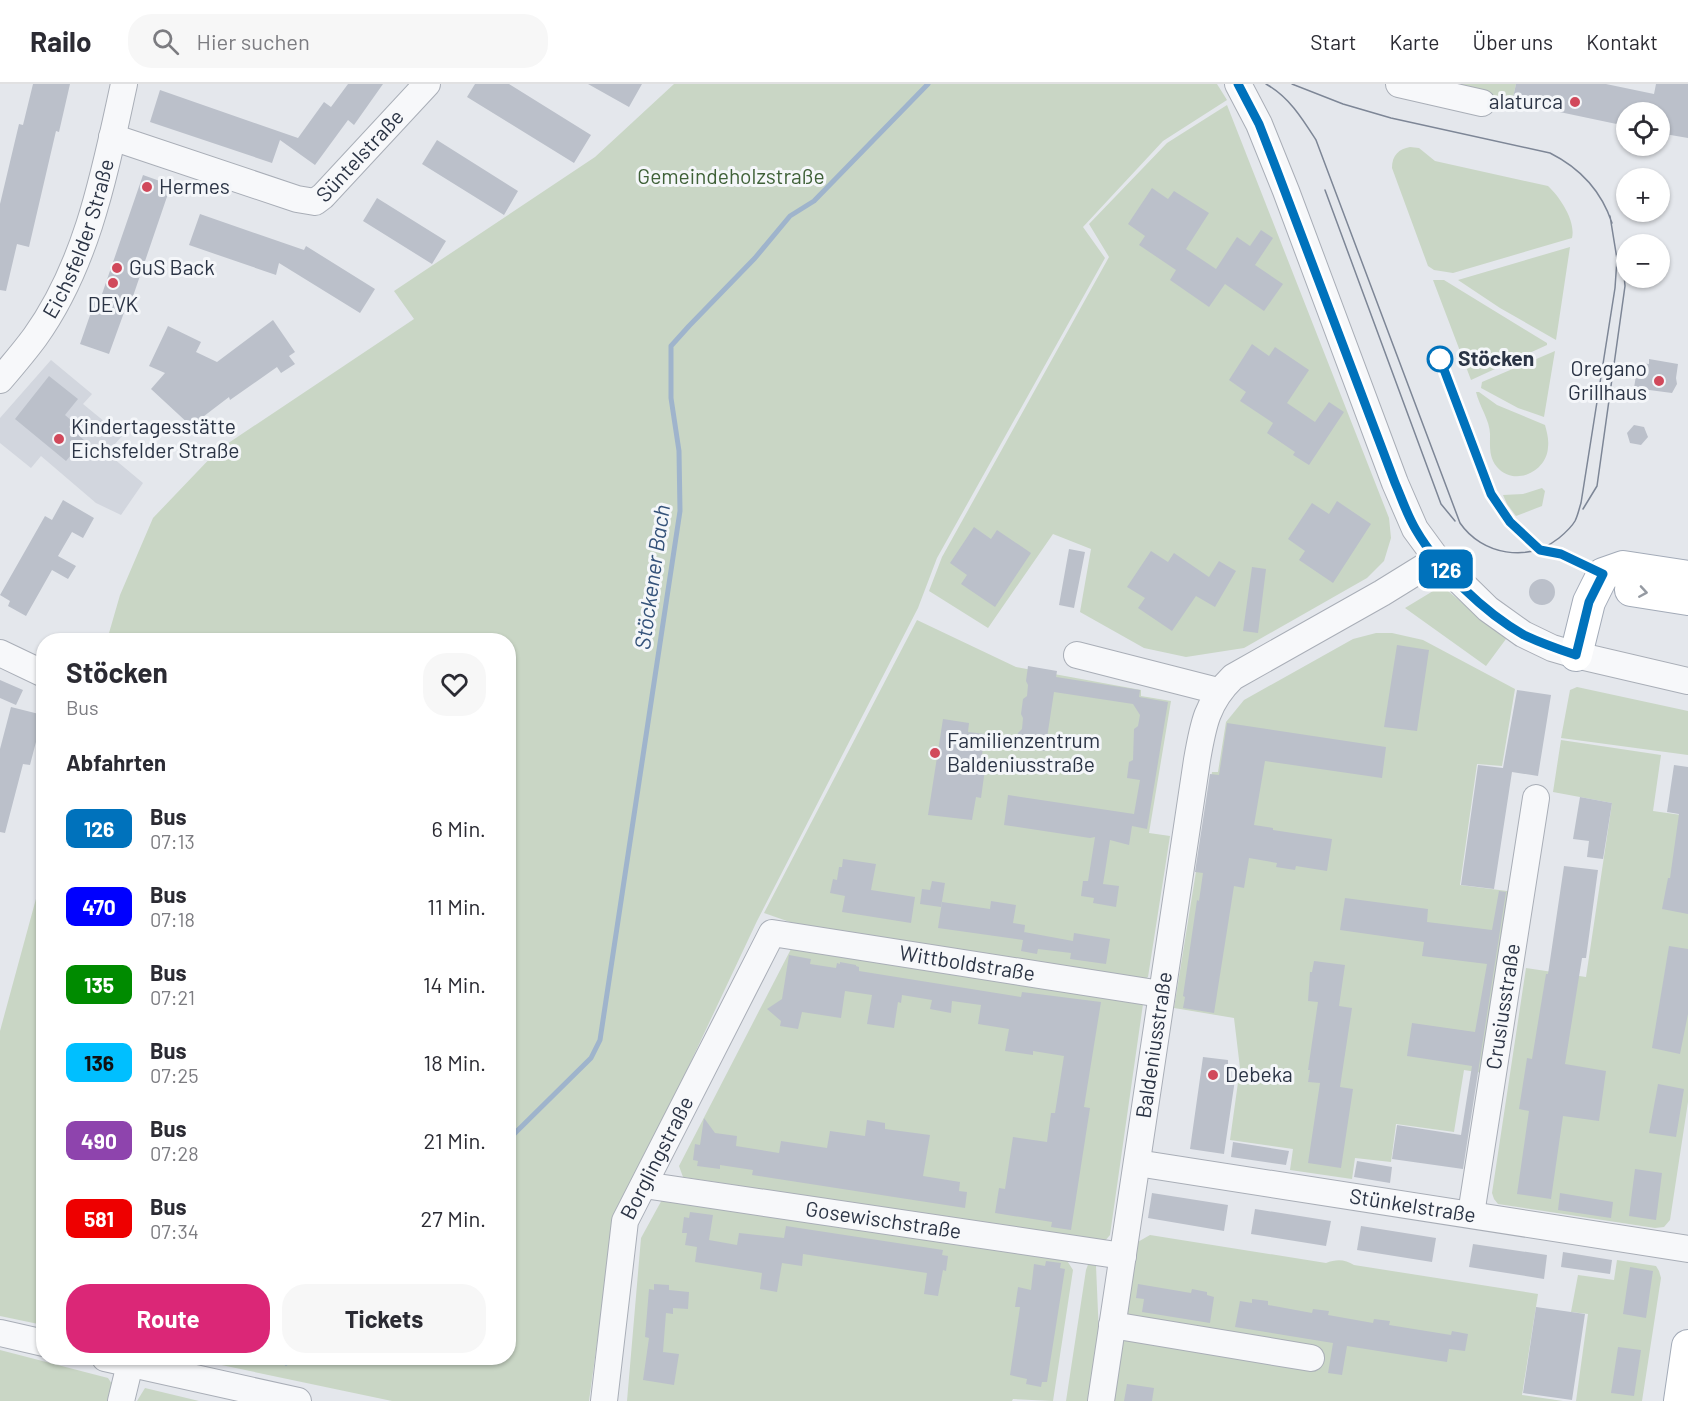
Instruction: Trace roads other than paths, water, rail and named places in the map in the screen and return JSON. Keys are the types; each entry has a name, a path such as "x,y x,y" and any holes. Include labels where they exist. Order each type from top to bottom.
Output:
{"main road":[{"path":"1576,655 1589,602 1603,574 1623,567 1688,577"},
{"path":"1603,574 1617,588 1688,599"},
{"path":"1680,1401 1688,1346"}],"street":[{"name":"Eichsfelder Straße","path":"0,380 35,336 63,289 80,250 98,196 124,84"},
{"name":"Süntelstraße","path":"112,137 297,200 315,202 427,84"},
{"path":"1238,84 1259,124 1395,483 1416,529 1437,559 1488,609 1523,634 1552,648 1576,655 1688,681"},
{"path":"1399,84 1482,103"},
{"name":"Baldeniusstraße","path":"1101,1401 1201,739 1210,708 1218,691 1233,677 1382,593 1437,559"},
{"path":"0,653 36,670"},
{"path":"1077,655 1218,691"},
{"name":"Crusiusstraße","path":"1471,1214 1536,798"},
{"name":"Wittboldstraße","path":"772,933 1161,994"},
{"name":"Borglingstraße","path":"604,1401 625,1221 772,933"},
{"name":"Stünkelstraße","path":"1137,1163 1688,1249"},
{"name":"Gosewischstraße","path":"644,1185 1123,1256"},
{"path":"1112,1325 1311,1358"},
{"path":"0,1333 36,1341"},
{"path":"121,1401 130,1365"},
{"path":"135,1365 298,1401"}],"waterway":[{"name":"Stöckener Bach","path":"516,1132 591,1058 600,1040 680,511 679,451 671,398 671,346 755,258 790,216 814,201 928,84"}],"tram line":[{"path":"1266,84 1288,102 1316,140 1460,523 1469,534 1493,548 1506,552 1534,551 1559,538 1573,524 1577,516 1581,503 1615,288 1617,259 1610,216"},
{"path":"1292,84 1343,104 1391,118 1550,153 1571,166 1588,181 1602,200 1612,223"},
{"path":"1325,190 1441,504 1455,521"},
{"path":"1583,509 1597,486 1625,288"}],"place":[{"name":"alaturca","path":"1575,102"},
{"name":"Hermes","path":"147,187"},
{"name":"GuS Back","path":"117,268"},
{"name":"DEVK","path":"113,283"},
{"name":"Stöcken","path":"1440,359"},
{"name":"Oregano Grillhaus","path":"1659,381"},
{"name":"Kindertagesstätte Eichsfelder Straße","path":"59,439"},
{"name":"Familienzentrum Baldeniusstraße","path":"935,753"},
{"name":"Debeka","path":"1213,1075"}],"park label":[{"name":"Gemeindeholzstraße","path":"731,177"}]}
